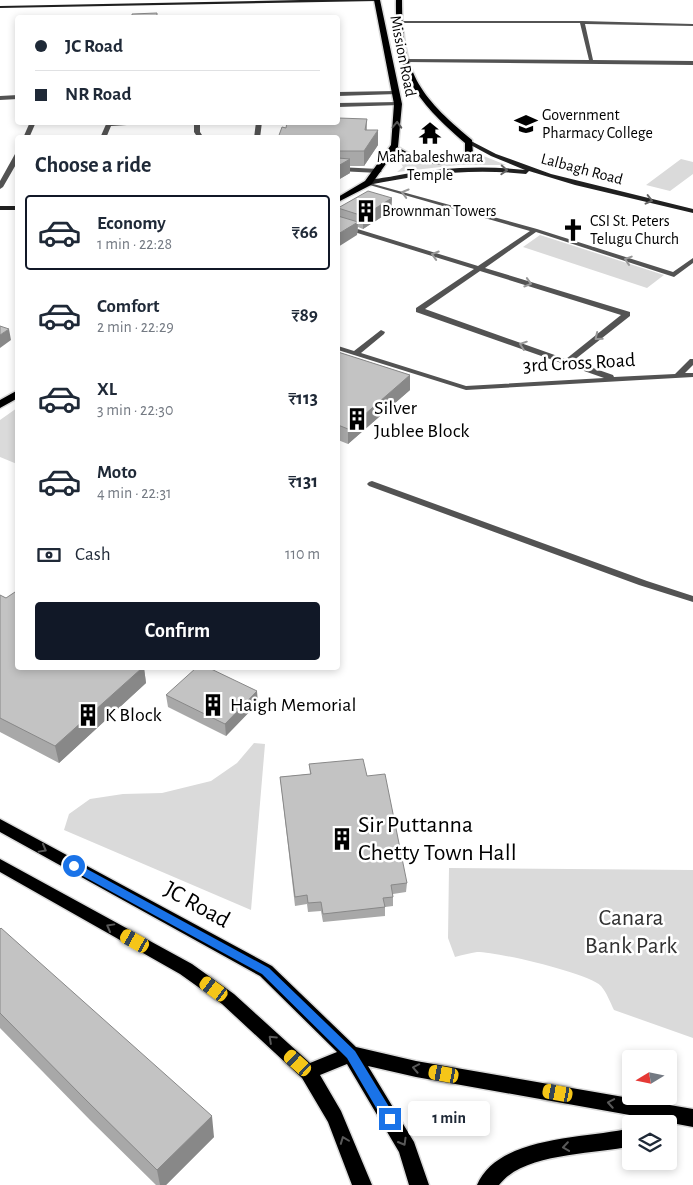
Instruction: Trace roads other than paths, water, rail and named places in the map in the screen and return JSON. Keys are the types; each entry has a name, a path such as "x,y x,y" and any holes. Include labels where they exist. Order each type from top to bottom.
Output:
{"main road":[{"name":"Mission Road","path":"399,0 398,22 404,60 412,83 423,100 439,117 469,142"},
{"name":"Mission Road","path":"340,199 368,183 379,171 394,148 398,104 377,2"},
{"path":"377,2 387,3"},
{"path":"394,148 408,158 437,161 469,154 469,142"},
{"path":"0,405 15,395"},
{"name":"JC Road","path":"0,826 266,971 351,1054 406,1148 419,1185"},
{"path":"0,865 186,969 228,999 308,1072 335,1117 362,1185"},
{"path":"308,1072 351,1054 425,1070 685,1116"},
{"path":"487,1185 502,1168 544,1150 608,1144 622,1140"}],"street":[{"path":"0,7 116,2 377,2"},
{"path":"398,22 582,22 693,25"},
{"path":"582,22 591,60"},
{"path":"404,60 591,60 693,63"},
{"path":"340,94 396,93"},
{"path":"0,98 15,97"},
{"path":"340,105 398,104"},
{"name":"Lalbagh Road","path":"469,142 485,152 550,176 693,211"},
{"path":"0,187 15,160"},
{"path":"340,169 379,171"},
{"path":"368,183 413,173 477,169 510,170 550,176"},
{"path":"368,183 535,230 674,275 693,261"},
{"path":"0,208 15,208"},
{"path":"340,226 627,314 569,361"},
{"path":"535,230 419,310 616,379"},
{"path":"340,349 355,354 381,332"},
{"name":"3rd Cross Road","path":"355,354 466,388 693,375"},
{"path":"677,376 693,361"},
{"path":"372,484 633,580 693,599"}],"place":[{"name":"Government Pharmacy College","path":"526,124"},
{"name":"Mahabaleshwara Temple","path":"430,133"},
{"name":"Brownman Towers","path":"366,211"},
{"name":"CSI St. Peters Telugu Church","path":"573,230"},
{"name":"Silver Jublee Block","path":"357,419"},
{"name":"Haigh Memorial","path":"213,705"},
{"name":"K Block","path":"88,715"},
{"name":"Sir Puttanna Chetty Town Hall","path":"342,839"}],"park label":[{"name":"Canara Bank Park","path":"631,932"}]}
